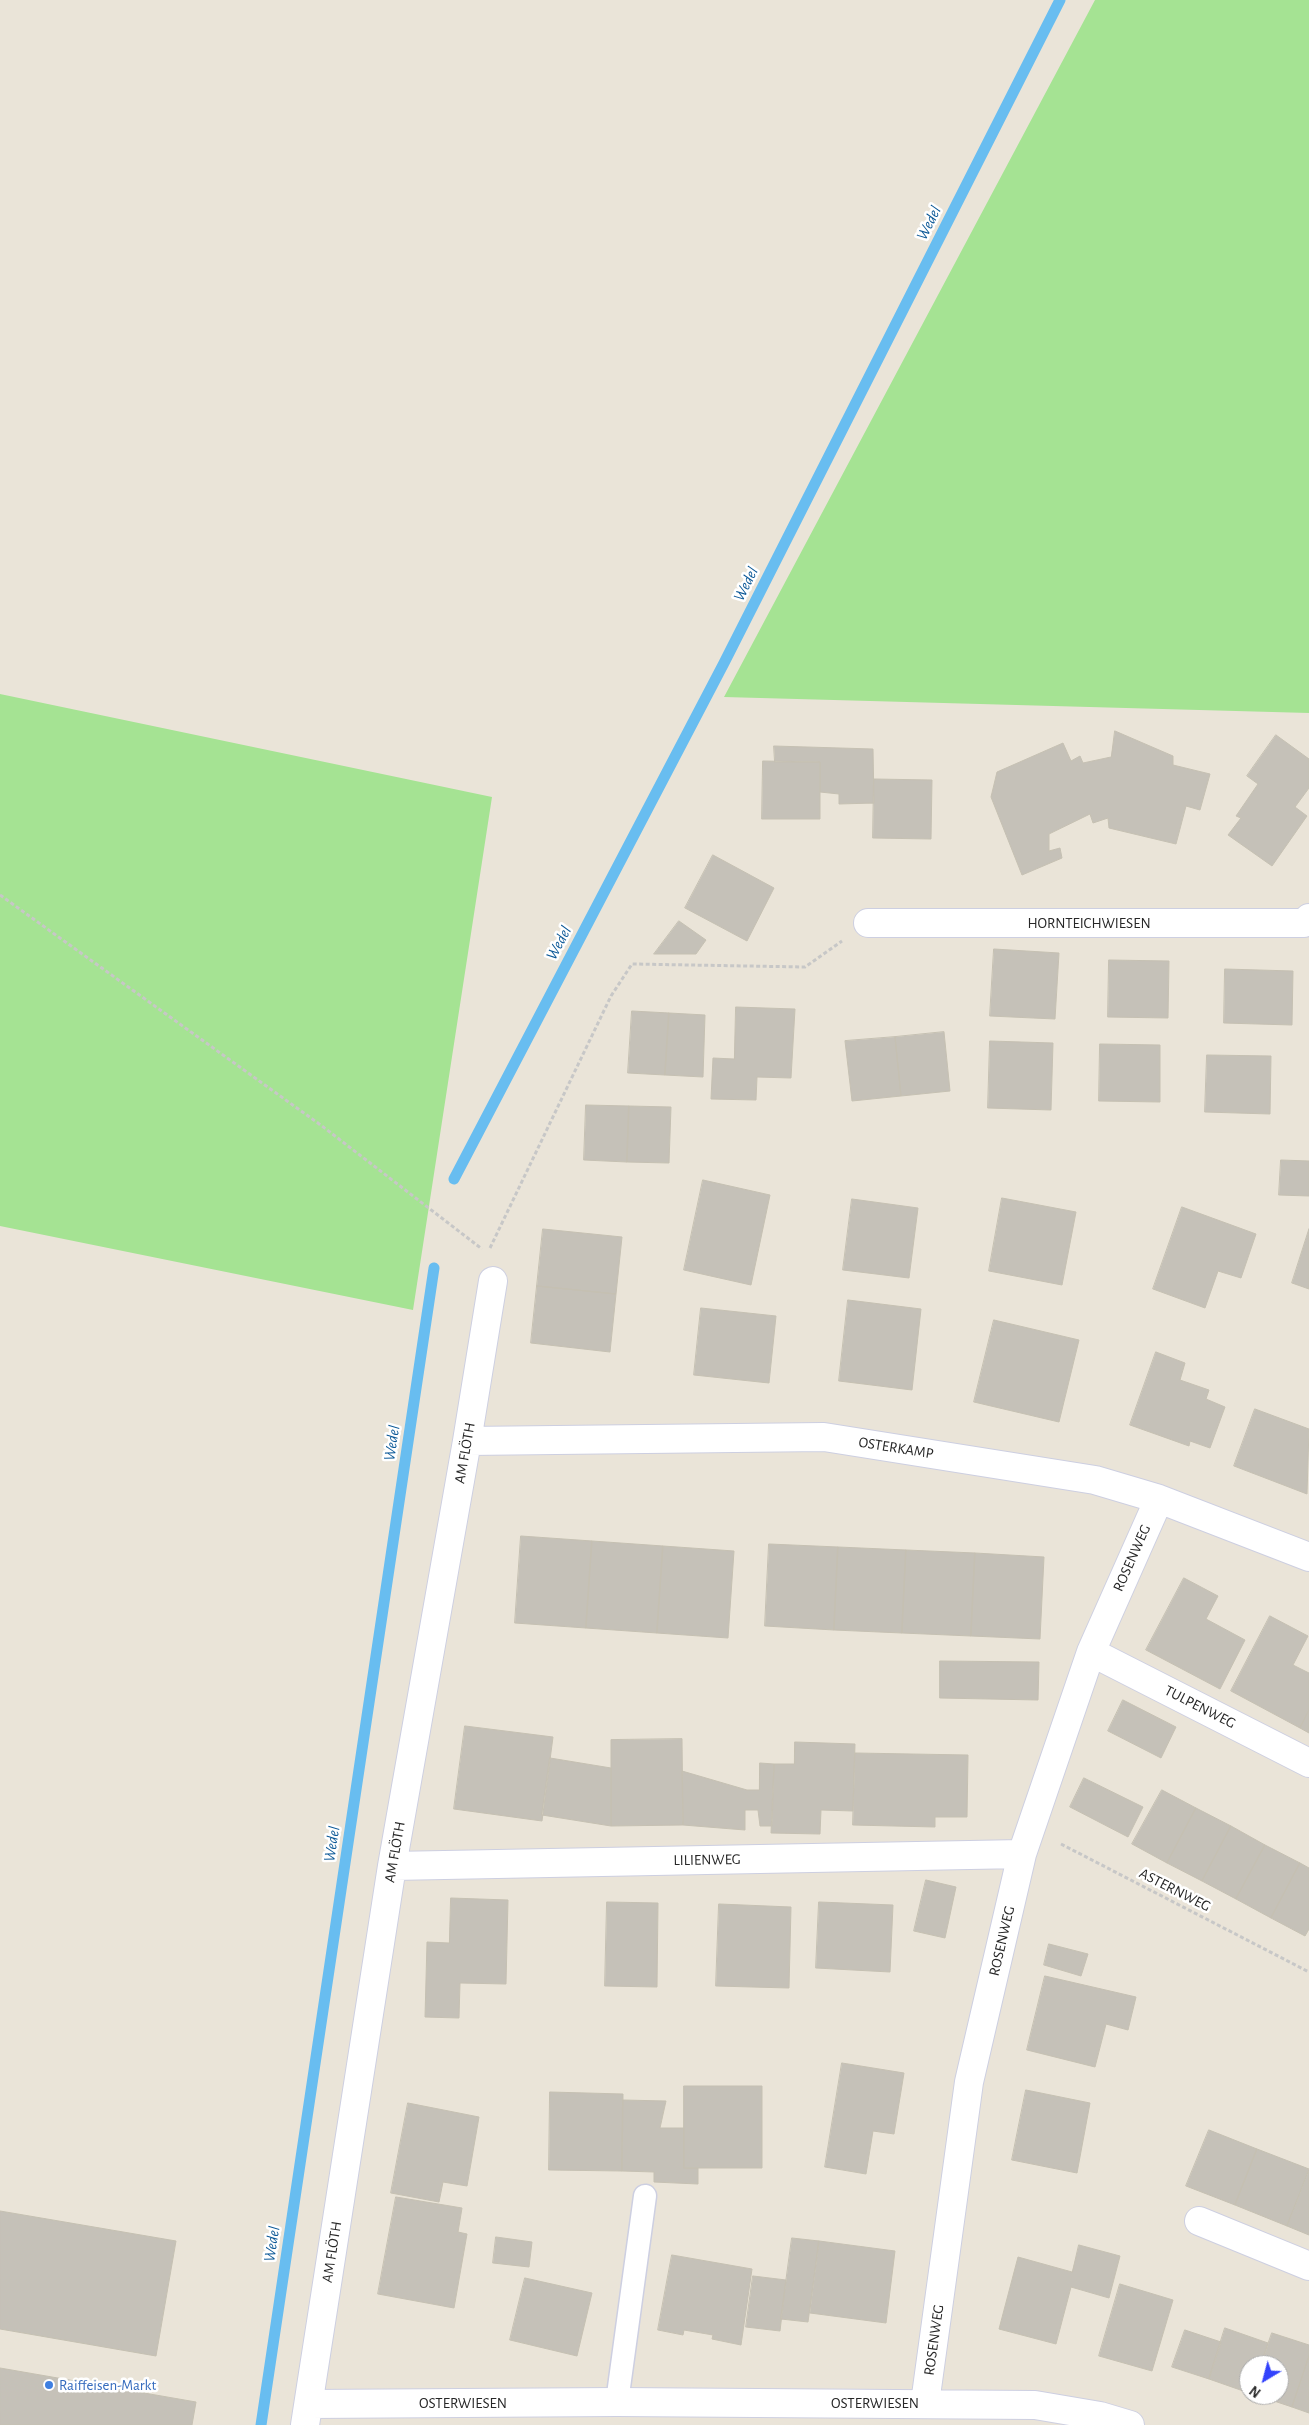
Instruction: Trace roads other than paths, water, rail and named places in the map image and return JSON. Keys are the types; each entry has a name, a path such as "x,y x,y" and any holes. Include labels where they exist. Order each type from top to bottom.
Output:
{"street":[{"name":"HORNTEICHWIESEN","path":"868,923 1304,923 1309,918"},
{"name":"AM FLÖTH","path":"307,2415 392,1866 468,1441 493,1281"},
{"name":"OSTERKAMP","path":"468,1441 824,1437 1096,1480 1158,1499 1309,1558"},
{"name":"ROSENWEG","path":"925,2403 969,2082 1022,1854 1090,1652 1158,1499"},
{"name":"TULPENWEG","path":"1090,1652 1309,1763"},
{"name":"LILIENWEG","path":"392,1866 1022,1854"},
{"path":"1199,2221 1309,2266"},
{"name":"OSTERWIESEN","path":"307,2415 617,2402 925,2403 1035,2405 1100,2416 1130,2425"}],"lane":[{"path":"617,2402 645,2196"}],"waterway":[{"name":"Wedel","path":"454,1179 724,663 1060,0"},
{"name":"Wedel","path":"261,2425 434,1268"}],"place":[{"name":"Raiffeisen-Markt","path":"49,2385"}]}
